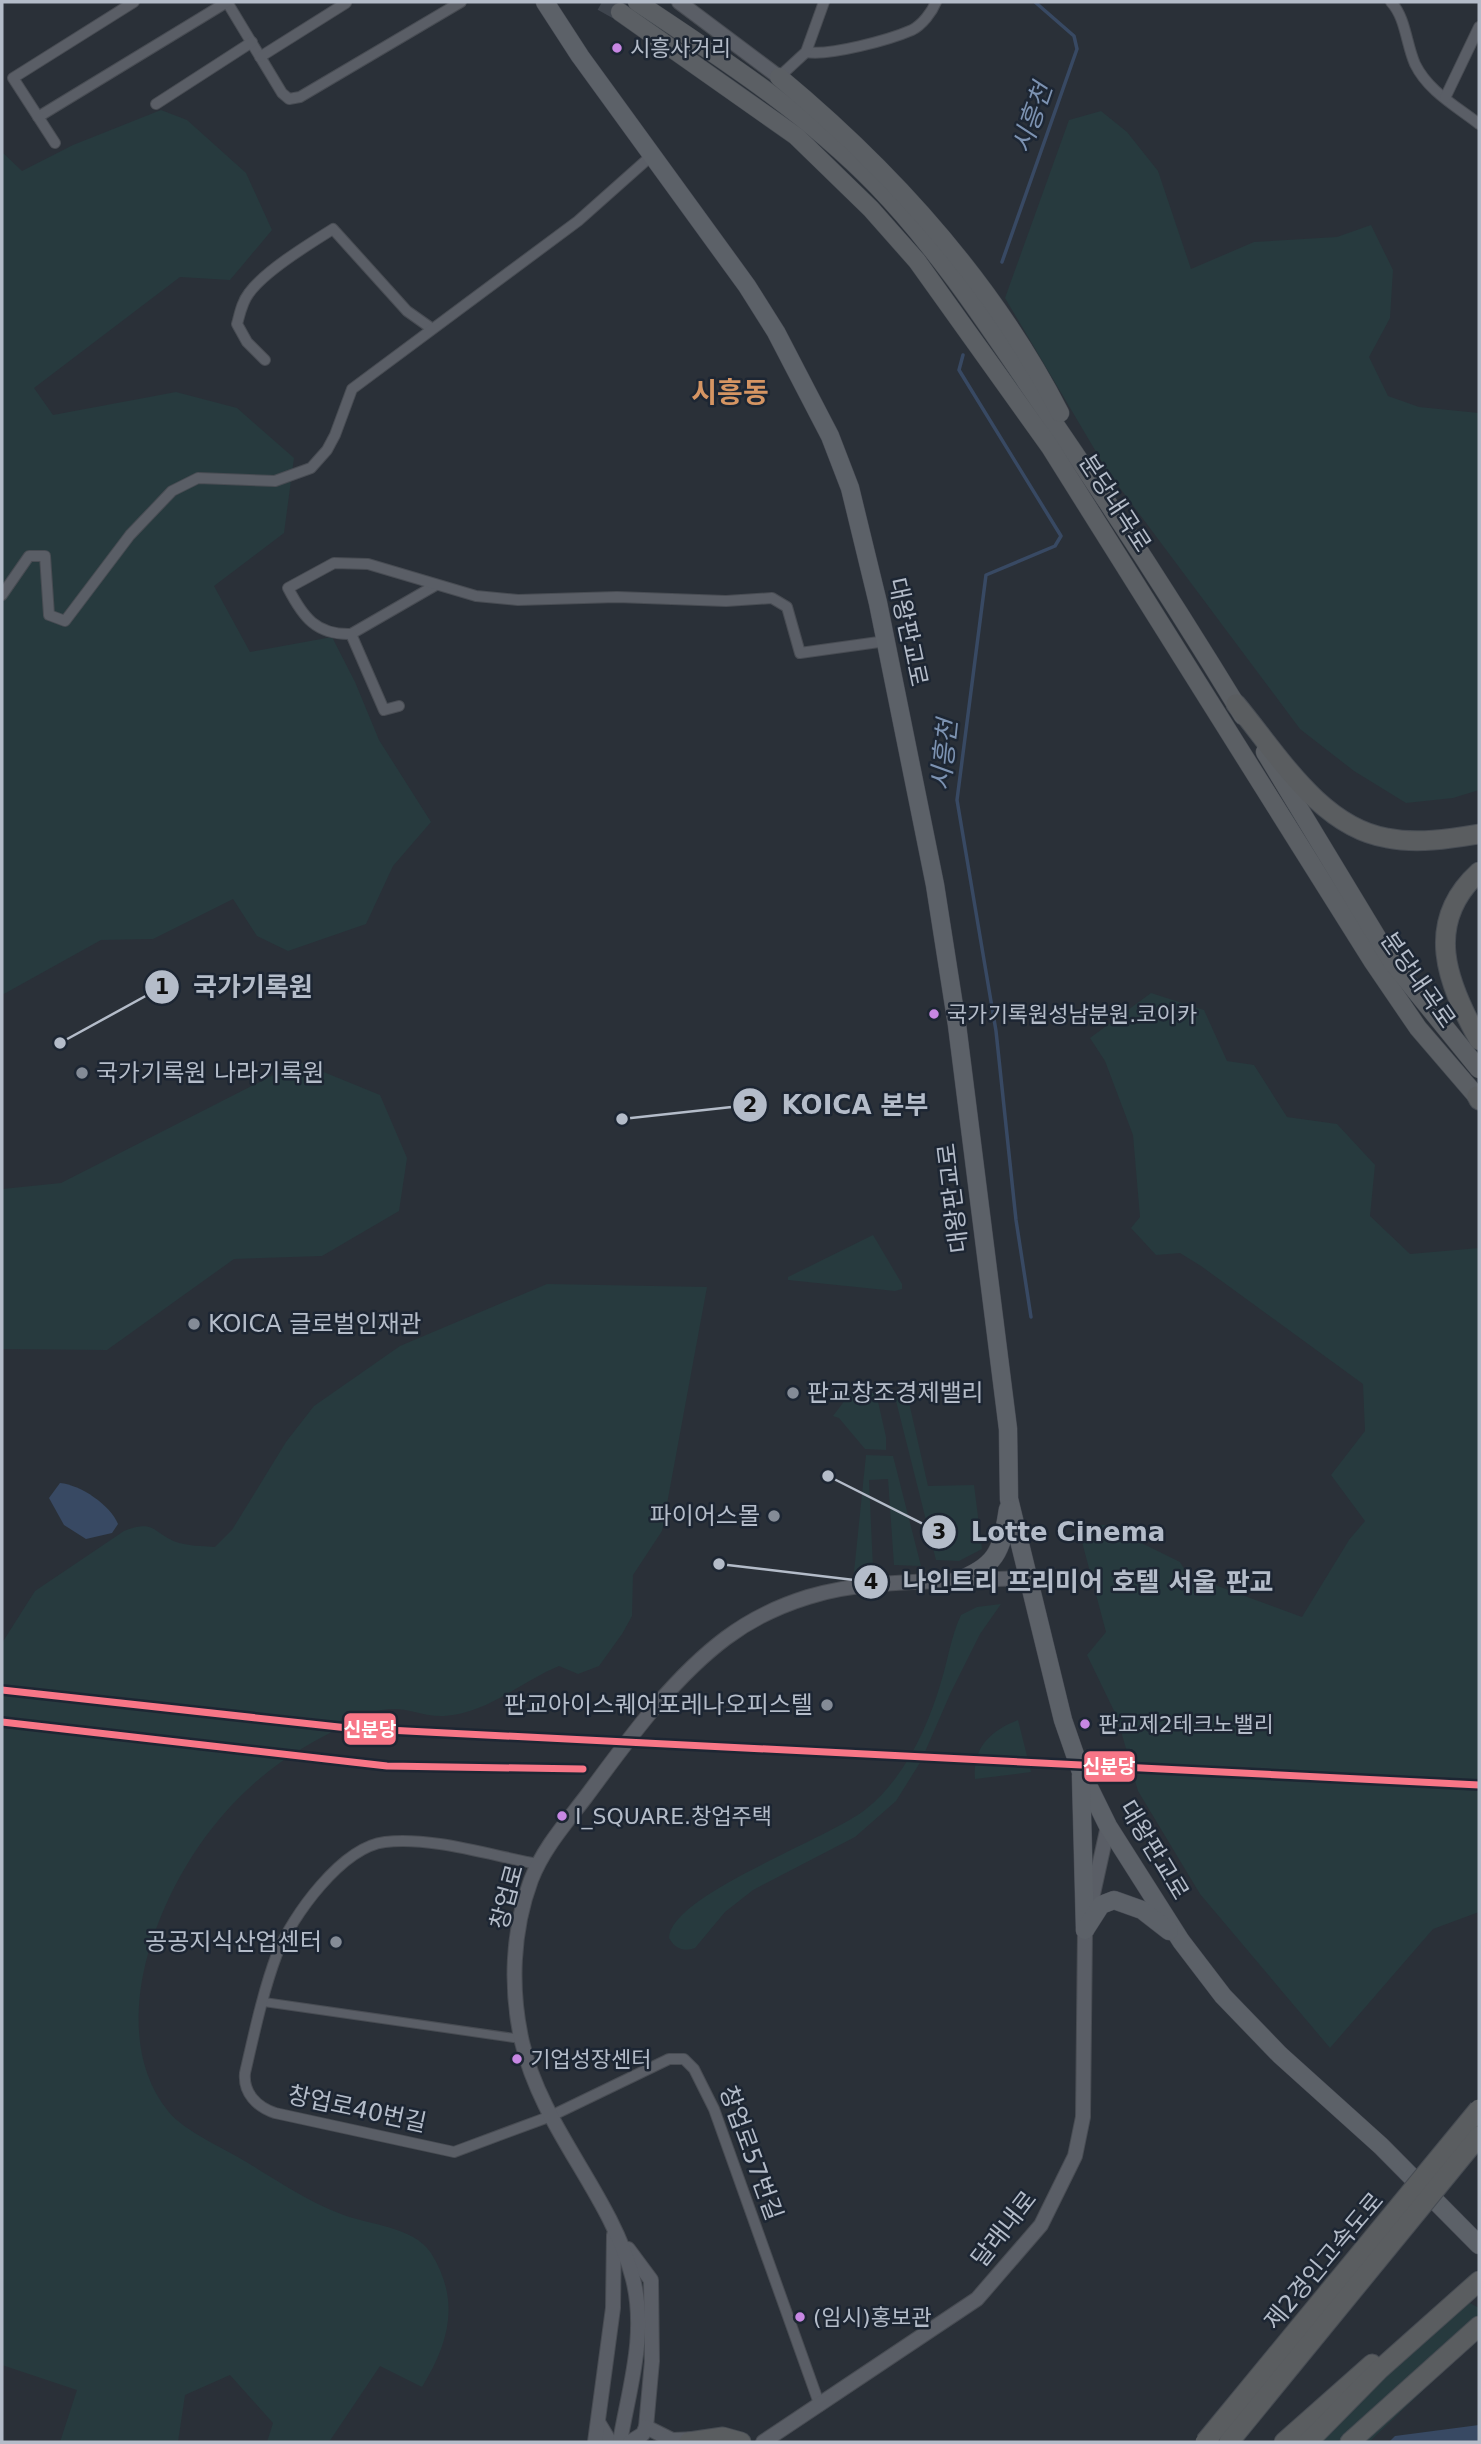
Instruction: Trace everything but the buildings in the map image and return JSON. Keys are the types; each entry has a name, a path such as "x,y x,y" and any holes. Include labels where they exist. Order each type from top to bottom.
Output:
{"highway":[{"name":"분당내곡로","path":"637,2 742,72 813,125 876,186 924,240 1071,448 1236,704 1392,962 1479,1069"},
{"name":"분당내곡로","path":"620,12 796,136 871,209 917,261 971,333 1084,500 1373,962 1418,1028 1478,1098"},
{"path":"779,77 871,158 974,275 1059,412 1071,448"},
{"path":"1236,704 1297,778 1349,824 1372,835 1403,841 1479,834"},
{"path":"1479,872 1459,894 1445,938 1454,990 1479,1040"},
{"name":"제2경인고속도로","path":"1205,2442 1479,2109"},
{"name":"제2경인고속도로","path":"1229,2442 1479,2136"},
{"path":"1283,2442 1347,2382 1479,2281"},
{"path":"1308,2442 1459,2297"},
{"path":"1350,2442 1479,2328"},
{"path":"1369,2442 1437,2377 1479,2328"},
{"path":"696,2441 723,2437 741,2442"}],"main road":[{"name":"대왕판교로","path":"550,3 650,157 747,286 803,381 850,488 886,641 935,885 957,1025 1008,1429 1009,1499 1063,1720 1080,1769 1108,1826 1181,1941 1223,1996 1280,2055 1371,2137 1479,2245"},
{"path":"953,1583 987,1567 999,1553 1009,1499"},
{"path":"1080,1769 1085,1930"},
{"path":"1085,1930 1101,1905 1114,1900 1142,1910 1181,1941"}],"street":[{"path":"55,143 13,78 134,2"},
{"path":"38,117 227,2 282,93 289,99 300,97 461,2"},
{"path":"679,2 779,77 806,52 824,2"},
{"path":"806,52 823,55 914,29 932,11 936,2"},
{"path":"1391,2 1398,9 1407,43 1422,76 1432,89 1479,124"},
{"path":"260,57 346,3"},
{"path":"1445,98 1479,27"},
{"path":"156,104 252,42"},
{"path":"2,595 29,556 45,556 49,615 65,621 130,535 172,491 198,478 275,481 311,468 327,450 335,435 352,389 432,328 473,302 578,221 650,157"},
{"path":"265,360 247,342 237,324 249,292 299,251 333,229 407,311 432,328"},
{"path":"436,585 351,634 320,631 311,625 288,588 334,563 368,564 476,596 518,600 617,597 726,601 772,598 787,607 800,653 886,641"},
{"path":"351,634 384,710 399,706"},
{"name":"창업로","path":"614,2231 551,2116 530,2070 521,2039 513,1979 523,1912 538,1864 607,1769 657,1708 724,1639 775,1609 809,1597 887,1585 1026,1577"},
{"name":"달래내로","path":"763,2442 977,2299 1041,2225 1075,2156 1083,2117 1085,1930 1108,1826"},
{"name":"창업로40번길","path":"538,1864 390,1841 366,1847 337,1868 298,1917 277,1955 244,2079 253,2099 270,2112 450,2152 551,2116"},
{"path":"264,2002 521,2039"},
{"name":"창업로57번길","path":"551,2116 669,2060 677,2057 689,2062 718,2118 820,2406"},
{"path":"595,2442 613,2308 614,2231"},
{"path":"614,2231 634,2281 637,2313 635,2373 620,2442"},
{"path":"614,2231 651,2280 652,2361 646,2427 643,2434 630,2442"},
{"path":"598,2422 610,2442"},
{"path":"646,2427 672,2440 696,2441"}],"green space":[{"path":"161,110 187,120 246,173 272,230 230,280 180,277 34,388 53,415 176,392 237,408 294,458 284,533 214,586 250,652 332,637 355,682 379,740 431,822 393,866 366,924 288,951 257,936 233,899 153,939 101,940 2,995 2,152 22,171 73,145"},
{"path":"1101,111 1127,132 1158,171 1191,269 1254,242 1337,237 1371,225 1393,270 1390,318 1369,357 1388,396 1419,407 1479,413 1479,790 1453,798 1406,803 1354,771 1300,729 1108,472 1005,298 1069,120"},
{"path":"1151,993 1204,1010 1227,1061 1254,1065 1287,1117 1337,1124 1375,1165 1370,1216 1410,1254 1479,1248 1479,1912 1433,1929 1330,2048 1200,1894 1138,1791 1117,1717 1087,1655 1106,1632 1078,1527 1105,1525 1180,1562 1188,1575 1302,1617 1349,1540 1365,1521 1331,1475 1365,1431 1363,1384 1201,1266 1180,1253 1156,1255 1131,1228 1140,1217 1133,1135 1105,1061 1090,1038"},
{"path":"299,1062 380,1095 407,1158 399,1211 322,1256 234,1259 107,1350 2,1349 2,1189 61,1183"},
{"path":"873,1235 902,1284 902,1289 895,1291 788,1280 788,1277"},
{"path":"547,1284 707,1287 662,1531 633,1575 632,1616 622,1634 599,1666 578,1674 559,1666 490,1703 460,1714 434,1716 401,1709 369,1713 281,1762 238,1799 201,1842 186,1866 161,1917 145,1964 141,1986 141,2051 156,2093 168,2111 194,2133 328,2209 389,2227 423,2244 431,2253 446,2288 448,2322 439,2354 422,2387 380,2366 329,2442 267,2442 273,2423 230,2375 185,2395 178,2442 60,2442 77,2390 2,2365 2,1643 35,1591 124,1531 148,1527 180,1543 215,1547 232,1530 286,1442 314,1406 400,1346"},
{"path":"852,1391 875,1393 886,1437 886,1450 865,1449 839,1418 833,1416"},
{"path":"895,1397 908,1398 928,1486 974,1485 982,1549 959,1561 936,1560"},
{"path":"866,1455 893,1456 921,1566 894,1565 888,1479 869,1480 873,1568 854,1572"},
{"path":"1001,1604 980,1634 921,1761 896,1801 855,1837 753,1890 725,1912 695,1948 687,1950 674,1945 669,1938 676,1921 695,1904 755,1868 848,1821 880,1797 903,1767 922,1734 936,1699 961,1615 977,1607"},
{"path":"1018,1720 1031,1772 975,1779 977,1758 985,1742 991,1735"},
{"path":"1459,2297 1479,2308 1479,2329 1437,2377 1369,2442 1284,2442"}],"water":[{"path":"60,1483 77,1488 102,1503 118,1524 112,1533 86,1539 64,1525 49,1498"},
{"path":"1479,2425 1479,2442 1389,2442 1395,2436"}],"waterway":[{"name":"시흥천","path":"1002,262 1077,49 1074,36 1035,2"},
{"name":"시흥천","path":"963,355 959,370 1061,536 1055,546 986,575 957,800 996,1031 1016,1220 1031,1317"}],"tunnel":[{"path":"602,2 620,12"}],"transit line":[{"name":"신분당","path":"2,1690 348,1728 1479,1785"},
{"name":"신분당","path":"2,1722 387,1766 583,1769"}],"place":[{"name":"시흥사거리","path":"617,48"},
{"name":"국가기록원성남분원.코이카","path":"934,1014"},
{"name":"국가기록원","path":"60,1043"},
{"name":"국가기록원 나라기록원","path":"82,1073"},
{"name":"KOICA 본부","path":"622,1119"},
{"name":"KOICA 글로벌인재관","path":"194,1324"},
{"name":"판교창조경제밸리","path":"793,1393"},
{"name":"Lotte Cinema","path":"828,1476"},
{"name":"파이어스몰","path":"774,1516"},
{"name":"나인트리 프리미어 호텔 서울 판교","path":"719,1564"},
{"name":"판교아이스퀘어포레나오피스텔","path":"827,1705"},
{"name":"판교제2테크노밸리","path":"1085,1724"},
{"name":"I_SQUARE.창업주택","path":"562,1816"},
{"name":"공공지식산업센터","path":"336,1942"},
{"name":"기업성장센터","path":"517,2059"},
{"name":"(임시)홍보관","path":"800,2317"}],"district":[{"name":"시흥동","path":"730,392"}]}
